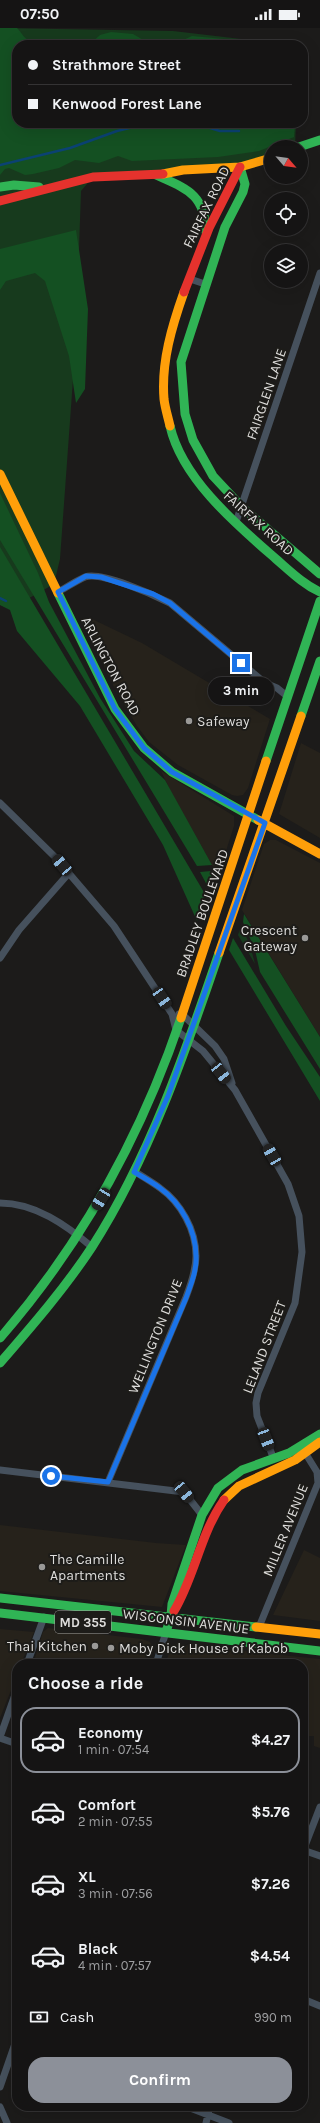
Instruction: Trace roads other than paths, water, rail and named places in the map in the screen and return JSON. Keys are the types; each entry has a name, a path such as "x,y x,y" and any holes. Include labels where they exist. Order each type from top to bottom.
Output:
{"main road":[{"path":"308,144 320,140"},
{"path":"0,201 93,178 156,175 183,170 240,167 264,160"},
{"name":"FAIRFAX ROAD","path":"240,167 205,235 171,336 165,361 164,378 167,413 171,432 180,457 188,470 212,499 309,587 320,592"},
{"name":"FAIRFAX ROAD","path":"240,167 245,184 243,192 225,227 205,284 181,362 184,407 189,429 199,453 213,476 242,507 320,574"},
{"path":"156,175 193,194 200,201 206,214 205,235"},
{"path":"0,187 14,185 48,188"},
{"name":"ARLINGTON ROAD","path":"0,474 115,709 144,748 172,772 320,854"},
{"name":"BRADLEY BOULEVARD","path":"0,1338 36,1295 78,1236 106,1191 143,1117 176,1030 177,1014 250,815 287,696 320,602"},
{"path":"0,1363 44,1310 92,1247 134,1172 168,1096 189,1040 320,661"},
{"path":"166,1632 176,1591 202,1515 218,1488 234,1475 273,1457 303,1450 316,1435 320,1434"},
{"path":"171,1616 178,1606 208,1526 215,1512 224,1500 240,1485 320,1442"},
{"name":"WISCONSIN AVENUE","path":"0,1598 171,1616 320,1634"},
{"name":"WISCONSIN AVENUE","path":"0,1613 44,1617 320,1651"}],"street":[{"name":"FAIRGLEN LANE","path":"236,522 320,273"},
{"path":"190,279 205,284"},
{"path":"58,592 86,576 101,577 153,594 170,603 265,683 277,688 287,696"},
{"name":"LELAND STREET","path":"0,803 55,857 114,926 177,1014 194,1026 215,1046 224,1059 235,1090"},
{"path":"0,958 19,930 69,873"},
{"name":"LELAND STREET","path":"176,1030 204,1052 235,1090 288,1184 299,1216 302,1252 295,1303 258,1393 256,1403 257,1416 273,1457"},
{"name":"WELLINGTON DRIVE","path":"108,1482 186,1298 194,1275 196,1256 193,1235 177,1204 161,1188 134,1172"},
{"path":"0,1203 13,1203 34,1210 57,1221 92,1247"},
{"name":"MILLER AVENUE","path":"259,1627 318,1483 317,1472 303,1450"},
{"path":"0,1470 184,1492 202,1515"},
{"path":"209,1501 215,1512"},
{"path":"29,1659 44,1617"},
{"path":"158,1659 166,1632"},
{"path":"12,1703 0,1737 12,1742"},
{"path":"308,1837 320,1807"},
{"path":"308,1852 320,1856"},
{"path":"308,2002 320,2006"},
{"path":"0,2087 12,2053"},
{"path":"0,2107 6,2123"},
{"path":"199,2111 229,2123"},
{"path":"206,2123 208,2111"}],"waterway":[{"path":"0,165 70,148 129,128"},
{"path":"210,128 220,131 239,131"},
{"path":"0,598 6,601"}],"place":[{"name":"Safeway","path":"189,721"},
{"name":"Crescent Gateway","path":"305,938"},
{"name":"The Camille Apartments","path":"42,1567"},
{"name":"Thai Kitchen","path":"95,1646"},
{"name":"Moby Dick House of Kabob","path":"111,1648"}]}
